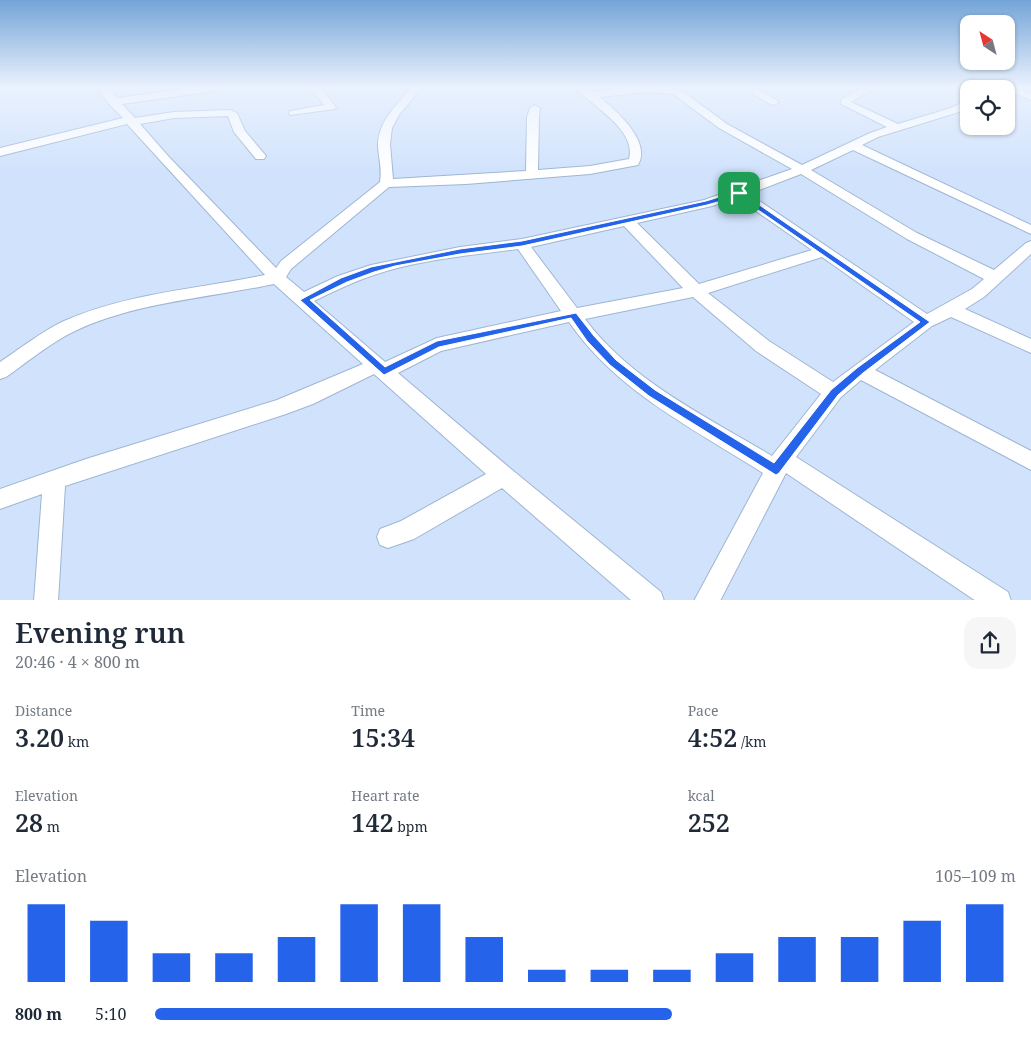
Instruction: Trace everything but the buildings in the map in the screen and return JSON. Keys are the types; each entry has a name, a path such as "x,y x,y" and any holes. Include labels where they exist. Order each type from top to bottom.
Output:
{"street":[{"path":"125,115 277,278 503,476 652,600"},
{"path":"0,152 130,121 174,115"},
{"path":"234,115 240,132 260,156"},
{"path":"386,184 389,171 384,142 385,129 394,115"},
{"path":"532,174 533,115"},
{"path":"0,372 43,341 68,327 96,315 151,301 234,288 277,278 286,265 386,184 590,170 634,162 636,159 634,145 628,131 612,115"},
{"path":"708,115 723,126 912,236 996,278"},
{"path":"869,115 897,128"},
{"path":"304,300 371,270 460,252 522,244 707,203 801,170 853,144 939,115"},
{"path":"853,144 1031,230"},
{"path":"739,193 926,322"},
{"path":"627,220 696,291 781,359 834,392"},
{"path":"522,244 590,339 613,362 652,393 779,464 1000,600"},
{"path":"706,600 779,464 834,392 860,370 926,322 951,310 978,292 1031,246"},
{"path":"0,499 279,408 437,345 573,315 696,291 822,252"},
{"path":"951,310 1031,346"},
{"path":"860,370 1031,461"},
{"path":"388,537 406,531 503,476"},
{"path":"46,600 51,511 55,480"}],"route":[{"path":"739,193 926,322 860,370 834,392 782,459 776,470 652,393 613,362 590,339 573,315 437,345 415,354 384,372 304,300 344,280 395,264 460,252 522,244 707,203 739,193"}]}
